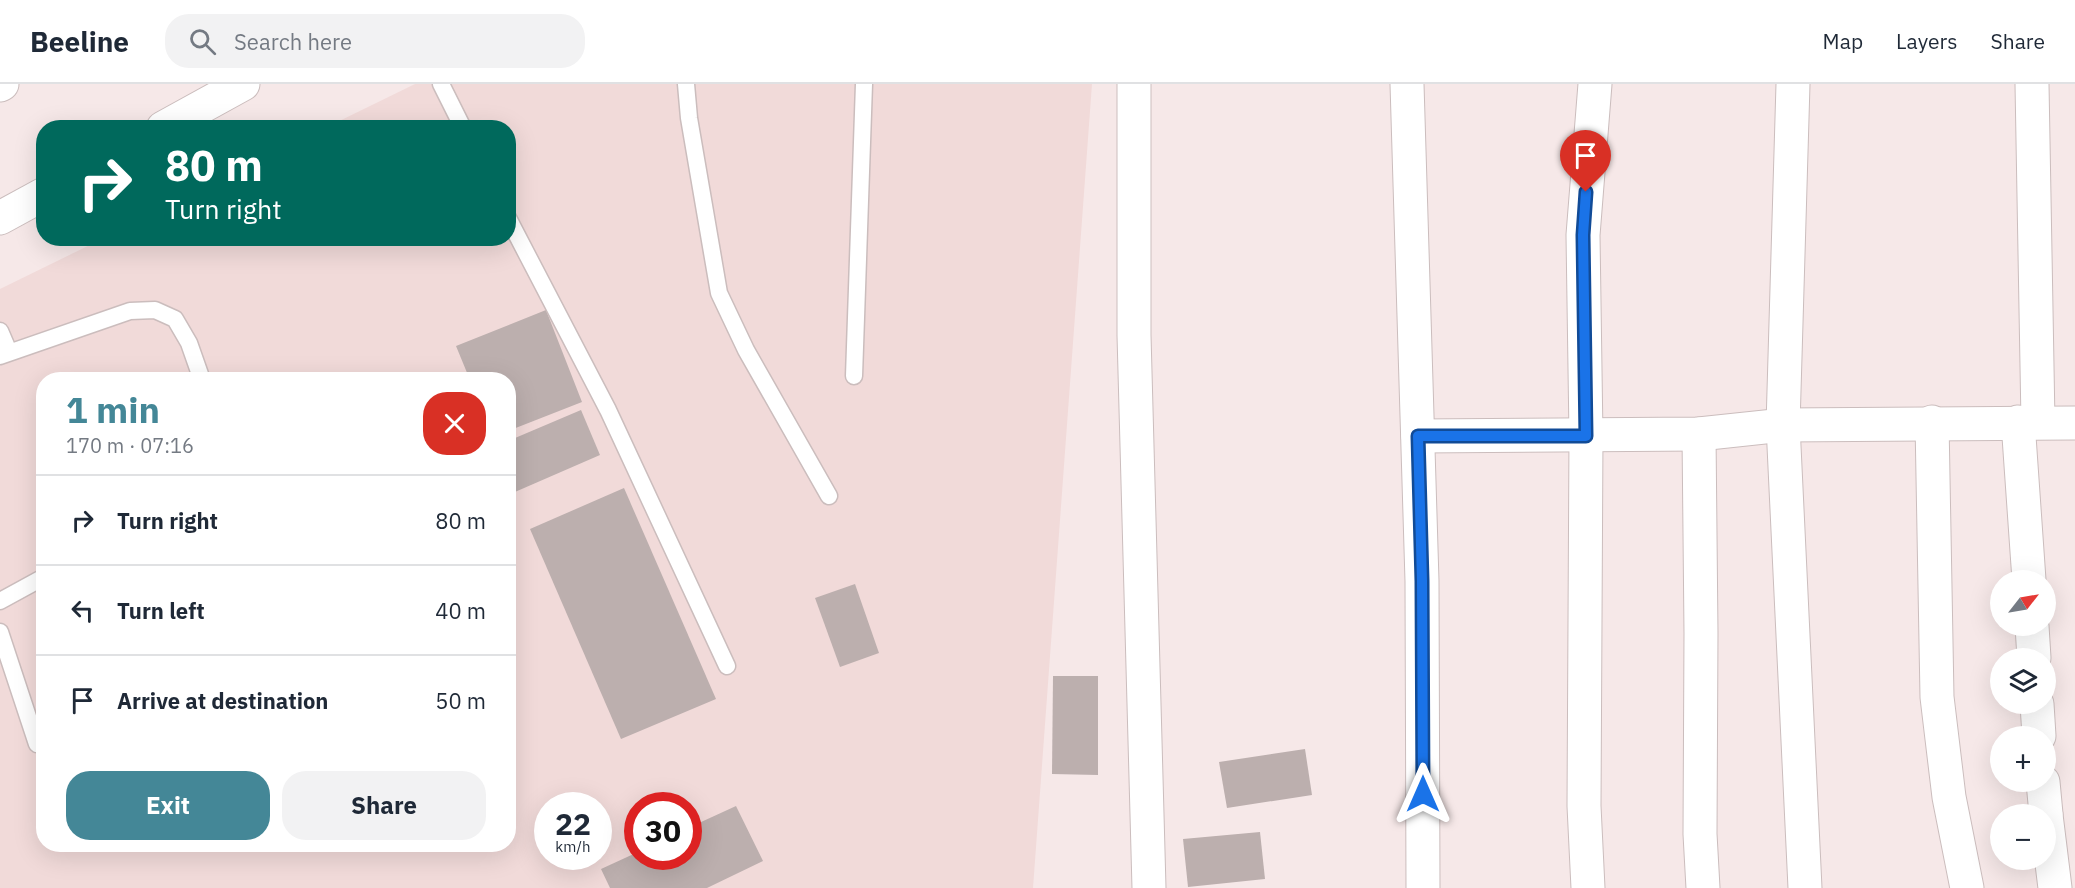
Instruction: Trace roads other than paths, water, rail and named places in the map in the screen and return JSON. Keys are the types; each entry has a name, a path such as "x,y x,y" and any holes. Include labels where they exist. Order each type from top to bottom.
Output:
{"street":[{"path":"1134,84 1134,334 1149,888"},
{"path":"1407,84 1422,593 1423,888"},
{"path":"1588,888 1584,806 1586,436 1583,235 1595,84"},
{"path":"1793,84 1783,425 1805,888"},
{"path":"2029,570 2028,422 2032,84"},
{"path":"178,120 239,85"},
{"path":"0,218 36,198"},
{"path":"1418,436 1699,434 1783,425 1932,422 2075,423"},
{"path":"1932,422 1936,697 1949,797 1967,888"},
{"path":"1699,434 1700,834 1703,888"},
{"path":"2053,870 2055,888"}],"lane":[{"path":"441,84 459,120"},
{"path":"687,84 689,118 719,293 746,350 829,496"},
{"path":"854,376 864,84"},
{"path":"516,233 608,410 727,666"},
{"path":"0,331 5,354 130,311 155,310 175,319 189,343 199,372"},
{"path":"0,601 36,581"},
{"path":"0,632 36,741"}]}
